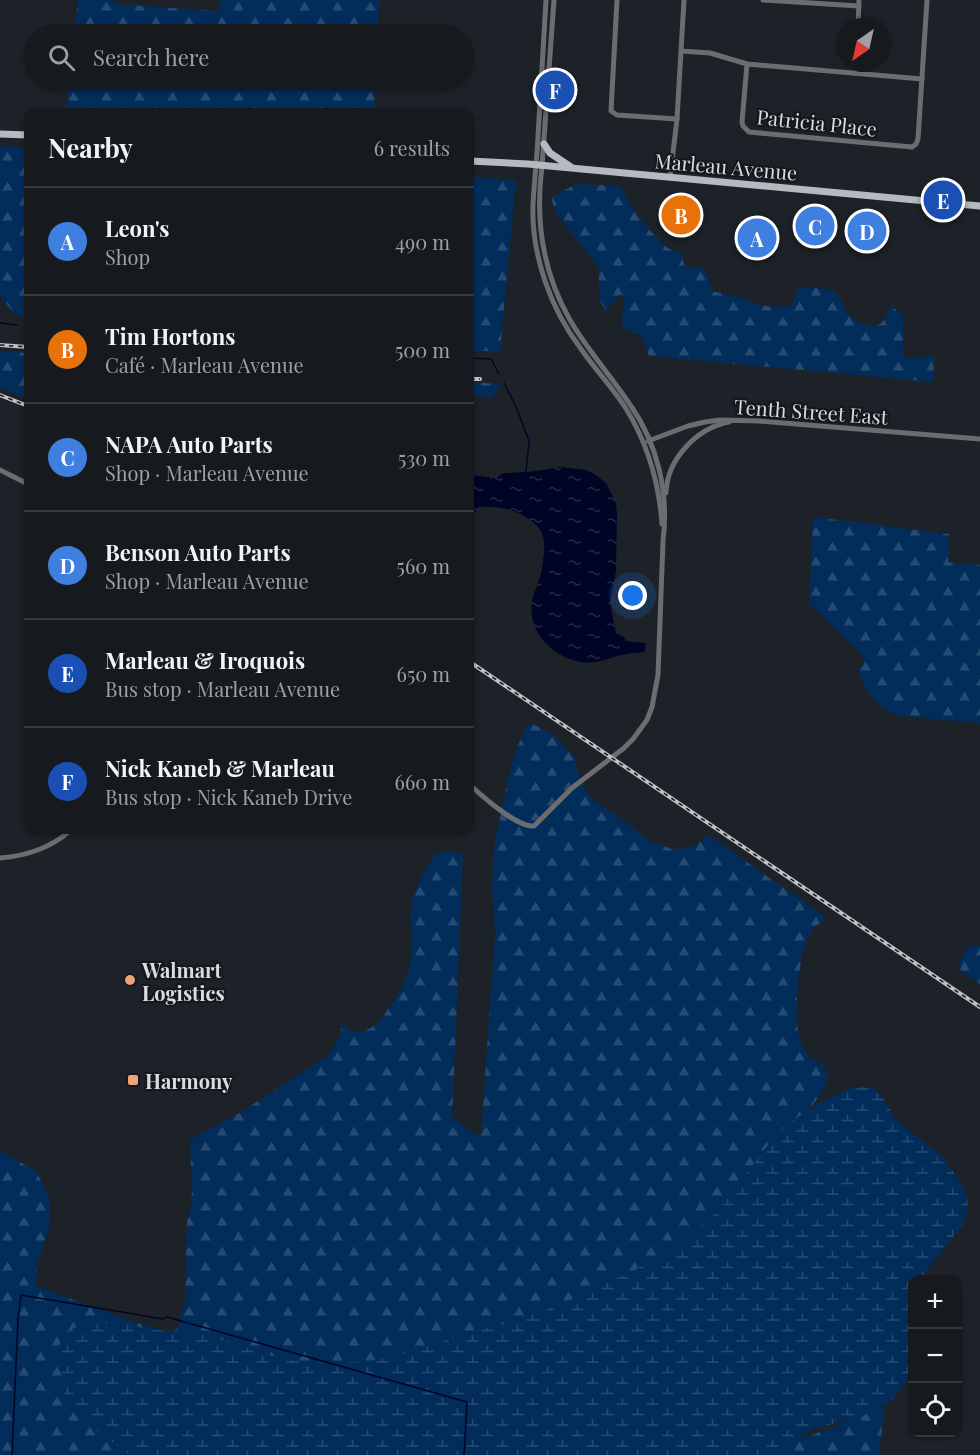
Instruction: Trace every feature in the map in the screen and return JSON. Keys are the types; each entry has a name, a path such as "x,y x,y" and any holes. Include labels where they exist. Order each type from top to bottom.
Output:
{"main road":[{"path":"0,134 24,135"},
{"path":"544,144 550,153 574,169"},
{"name":"Marleau Avenue","path":"474,161 980,206"}],"street":[{"path":"546,0 539,166 539,207 543,244 557,295 570,319 584,342 633,408 661,474 666,506"},
{"path":"539,166 544,144 554,0"},
{"path":"617,0 611,111 617,115 677,119"},
{"path":"670,178 677,119 684,0"},
{"path":"763,0 859,3 858,18"},
{"path":"681,51 710,53 747,64 922,79 927,0"},
{"name":"Patricia Place","path":"747,64 742,122 749,132 909,148 914,146 918,139 922,79"},
{"name":"Tenth Street East","path":"647,441 705,422 720,420 980,439"},
{"path":"474,789 518,822 530,827 537,824 572,788 633,740 647,720 652,707 657,675 666,486 672,467 686,446 697,436 726,423 742,421"},
{"path":"647,441 662,517 663,541"},
{"path":"0,470 24,482"},
{"path":"0,858 43,848 66,834"}],"green space":[{"path":"78,0 114,0 114,4 219,11 221,0 379,0 378,24 75,24"},
{"path":"68,90 375,90 374,108 66,108"},
{"path":"0,146 24,148 24,318 16,314 0,295"},
{"path":"474,177 516,180 500,352 474,350"},
{"path":"577,184 620,186 637,215 662,244 671,250 683,253 683,263 686,267 701,268 709,277 712,291 746,299 757,305 783,307 793,304 798,288 828,289 838,295 851,317 872,326 884,320 891,305 903,316 903,355 905,358 923,358 934,354 933,382 649,356 641,337 623,327 625,298 621,294 606,310 599,300 599,268 555,212 553,196"},
{"path":"0,351 24,353 24,397 0,388"},
{"path":"474,382 501,384 491,397 474,396"},
{"path":"813,517 949,534 948,562 980,565 980,723 901,716 886,709 873,698 860,676 858,668 864,664 864,659 860,653 817,611 809,607"},
{"path":"532,724 556,738 575,758 582,785 593,800 621,818 650,842 672,849 689,848 708,835 827,918 811,931 806,943 798,988 797,1020 801,1043 809,1055 825,1067 827,1080 822,1092 802,1118 788,1440 812,1435 882,1407 884,1412 879,1455 0,1455 0,1151 36,1171 50,1198 50,1225 37,1266 36,1286 125,1319 172,1333 179,1326 185,1299 187,1223 192,1202 190,1140 243,1111 327,1056 340,1038 342,1022 351,1031 362,1031 371,1028 381,1019 400,992 409,969 412,901 422,877 437,853 463,854 451,1115 471,1132 481,1135 495,934 492,884 494,846 513,757 527,725"},
{"path":"980,946 980,984 961,971 959,962 968,947"},
{"path":"853,1088 873,1088 882,1096 895,1119 942,1156 962,1184 968,1208 963,1224 923,1275 908,1275 908,1380 893,1399 880,1408 865,1415 810,1430 774,1455 130,1455 73,1413 67,1405 59,1363 60,1341 67,1331 79,1326 111,1323 152,1330 198,1333 263,1354 302,1362 343,1363 365,1362 406,1353 512,1322 557,1306 633,1271 691,1237 723,1205 767,1146 787,1124 828,1098"}],"water":[{"path":"560,467 586,470 606,483 616,503 617,514 616,571 610,603 616,633 624,637 626,641 646,643 645,652 629,653 588,663 582,662 561,655 544,642 538,633 532,612 532,598 541,575 544,554 541,531 526,517 509,510 497,507 478,507 474,512 474,475 497,478 504,473"}],"waterway":[{"path":"0,323 17,325"},
{"path":"474,358 491,359 499,374"},
{"path":"504,383 529,441 526,472"},
{"path":"12,1455 21,1295 163,1319 167,1317 467,1402 464,1455"}],"railway":[{"path":"0,345 24,347"},
{"path":"474,379 480,379"},
{"path":"0,395 24,404"},
{"path":"474,665 980,1007"}],"place":[{"name":"Nick Kaneb & Marleau","path":"555,90"},
{"name":"Marleau & Iroquois","path":"943,200"},
{"name":"Tim Hortons","path":"681,215"},
{"name":"NAPA Auto Parts","path":"815,226"},
{"name":"Benson Auto Parts","path":"867,231"},
{"name":"Leon's","path":"757,238"},
{"name":"Walmart Logistics","path":"130,980"},
{"name":"Harmony","path":"133,1080"}]}
